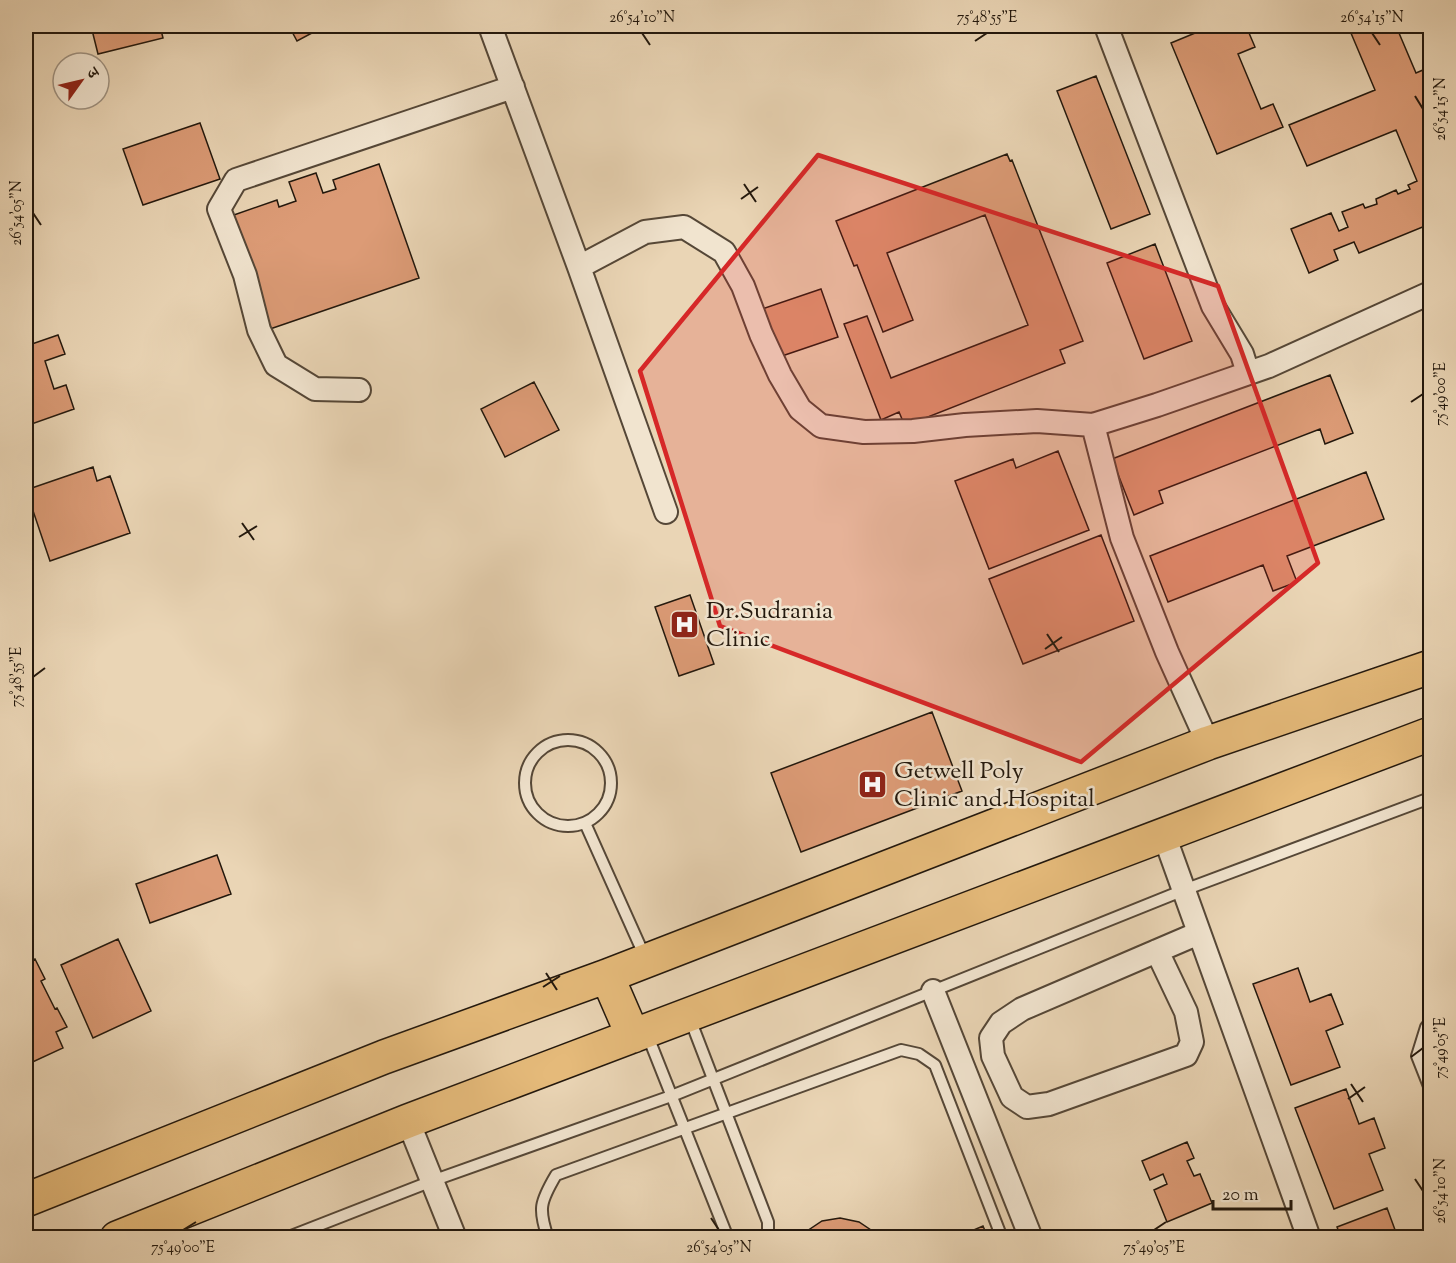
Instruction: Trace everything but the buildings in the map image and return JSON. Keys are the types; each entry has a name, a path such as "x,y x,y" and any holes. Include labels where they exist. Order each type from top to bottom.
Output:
{"main road":[{"path":"26,1200 384,1057 607,976 1208,743 1431,667"},
{"path":"117,1238 408,1121 1431,734"},
{"path":"607,976 639,1034"}],"street":[{"path":"490,26 666,512"},
{"path":"1106,26 1213,306 1242,354 1248,373"},
{"path":"359,390 315,389 276,365 259,330 245,275 219,209 236,180 513,87"},
{"path":"579,267 645,232 684,226 724,252 743,286 761,334 780,375 800,409 820,426 864,432 913,431 965,425 1037,421 1093,425 1269,366 1431,293"},
{"path":"1093,425 1122,538 1167,652 1208,743"},
{"path":"1164,835 1309,1238"},
{"path":"1156,951 1186,1012 1192,1042 1186,1055 1049,1104 1027,1107 1012,1097 993,1056 991,1038 1001,1023 1022,1009 1156,951 1199,933"},
{"path":"933,991 1031,1238"},
{"path":"408,1121 454,1238"}],"lane":[{"path":"566,739 581,741 595,748 605,760 610,774 611,789 607,803 598,815 585,823 572,826 558,825 545,819 528,799 525,785 526,771 532,759 541,749 553,742 566,739"},
{"path":"286,1238 432,1181 671,1096 1184,890 1431,798"},
{"path":"585,823 646,960"},
{"path":"688,1015 768,1222 768,1232 761,1238"},
{"path":"1431,1022 1426,1028 1417,1056 1431,1089"},
{"path":"639,1034 671,1096 728,1238"},
{"path":"548,1238 540,1215 546,1193 556,1175 901,1050 919,1054 936,1065 1002,1238"}],"highlighted area":[{"path":"818,155 1218,286 1318,563 1081,762 720,626 640,371"}],"place":[{"name":"Dr.Sudrania Clinic","path":"685,624"},
{"name":"Getwell Poly Clinic and Hospital","path":"873,784"}]}
